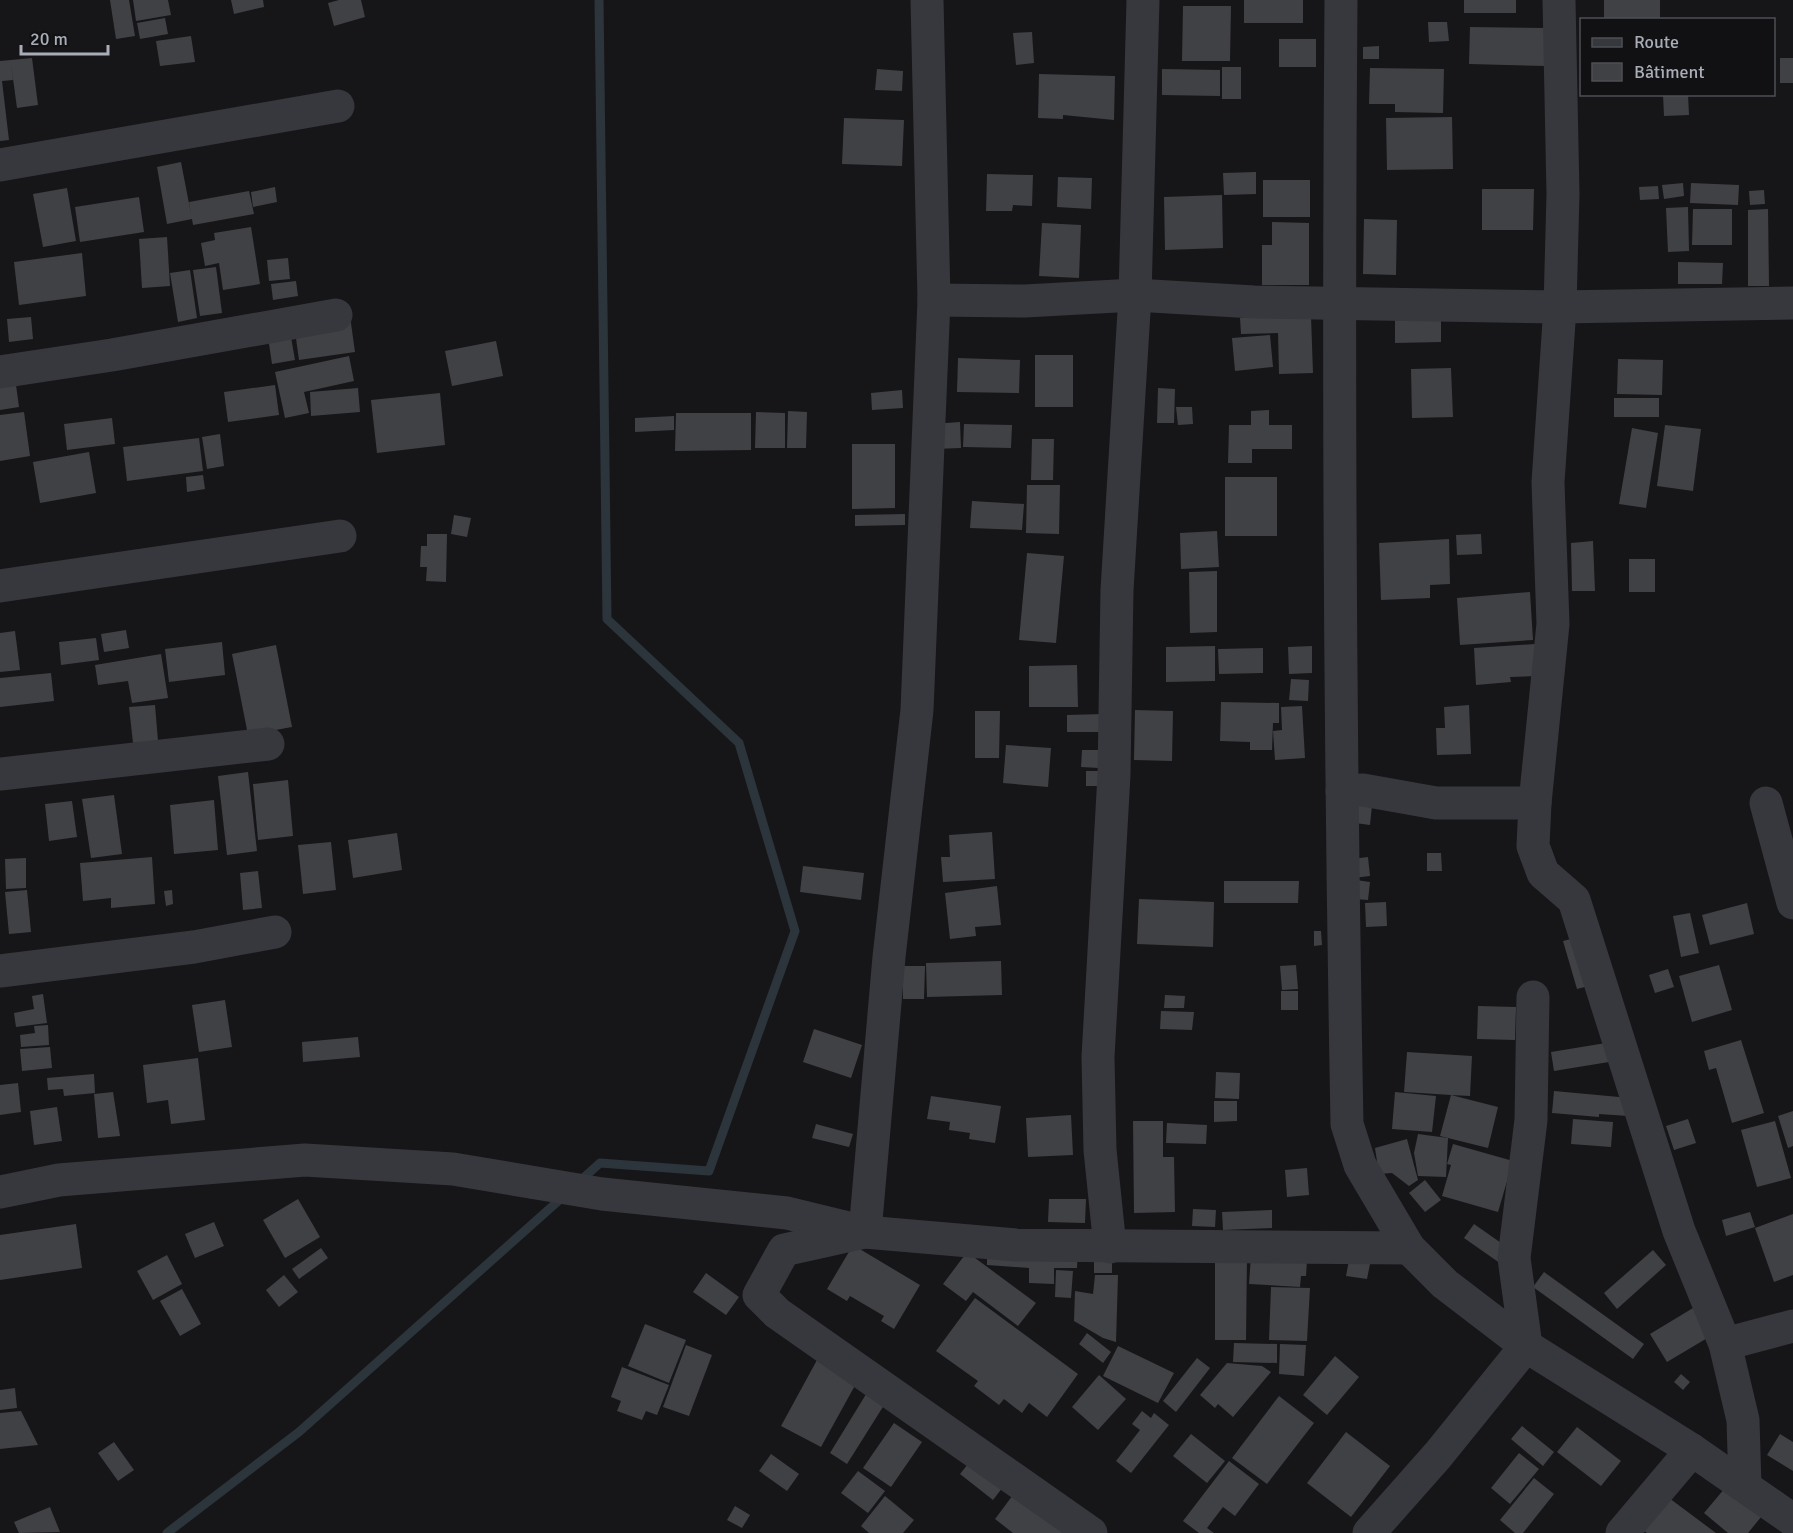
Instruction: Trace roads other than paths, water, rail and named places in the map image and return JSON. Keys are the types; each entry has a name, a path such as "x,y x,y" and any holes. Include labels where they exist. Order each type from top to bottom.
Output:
{"street":[{"path":"865,1232 889,957 917,710 934,300 927,0"},
{"path":"1110,1246 1100,1150 1098,1058 1114,775 1117,590 1136,295 1143,0"},
{"path":"1341,0 1339,304 1347,1124 1360,1165 1409,1248 1445,1284 1526,1346 1692,1450 1793,1520"},
{"path":"1559,0 1563,194 1560,307 1548,482 1553,624 1534,803 1533,846 1543,873 1574,900 1679,1231 1725,1344 1743,1420 1745,1486"},
{"path":"0,165 338,106"},
{"path":"934,300 1025,301 1136,295 1339,304 1560,307 1793,303"},
{"path":"0,372 112,355 336,315"},
{"path":"0,586 340,536"},
{"path":"0,774 268,744"},
{"path":"1342,791 1363,790 1436,803 1534,803"},
{"path":"1766,803 1793,903"},
{"path":"0,972 194,947 274,932"},
{"path":"1369,1533 1438,1455 1526,1346 1514,1258 1531,1120 1533,997"},
{"path":"0,1192 59,1180 305,1160 453,1169 602,1194 787,1213 865,1232 1016,1245 1409,1248"},
{"path":"865,1232 784,1250 759,1295 777,1313 1091,1533"},
{"path":"1725,1344 1793,1326"},
{"path":"1622,1533 1692,1450"}],"waterway":[{"path":"580,1181 600,1163 709,1171 795,931 739,743 607,619 599,0"},
{"path":"167,1533 299,1432 565,1195"}]}
